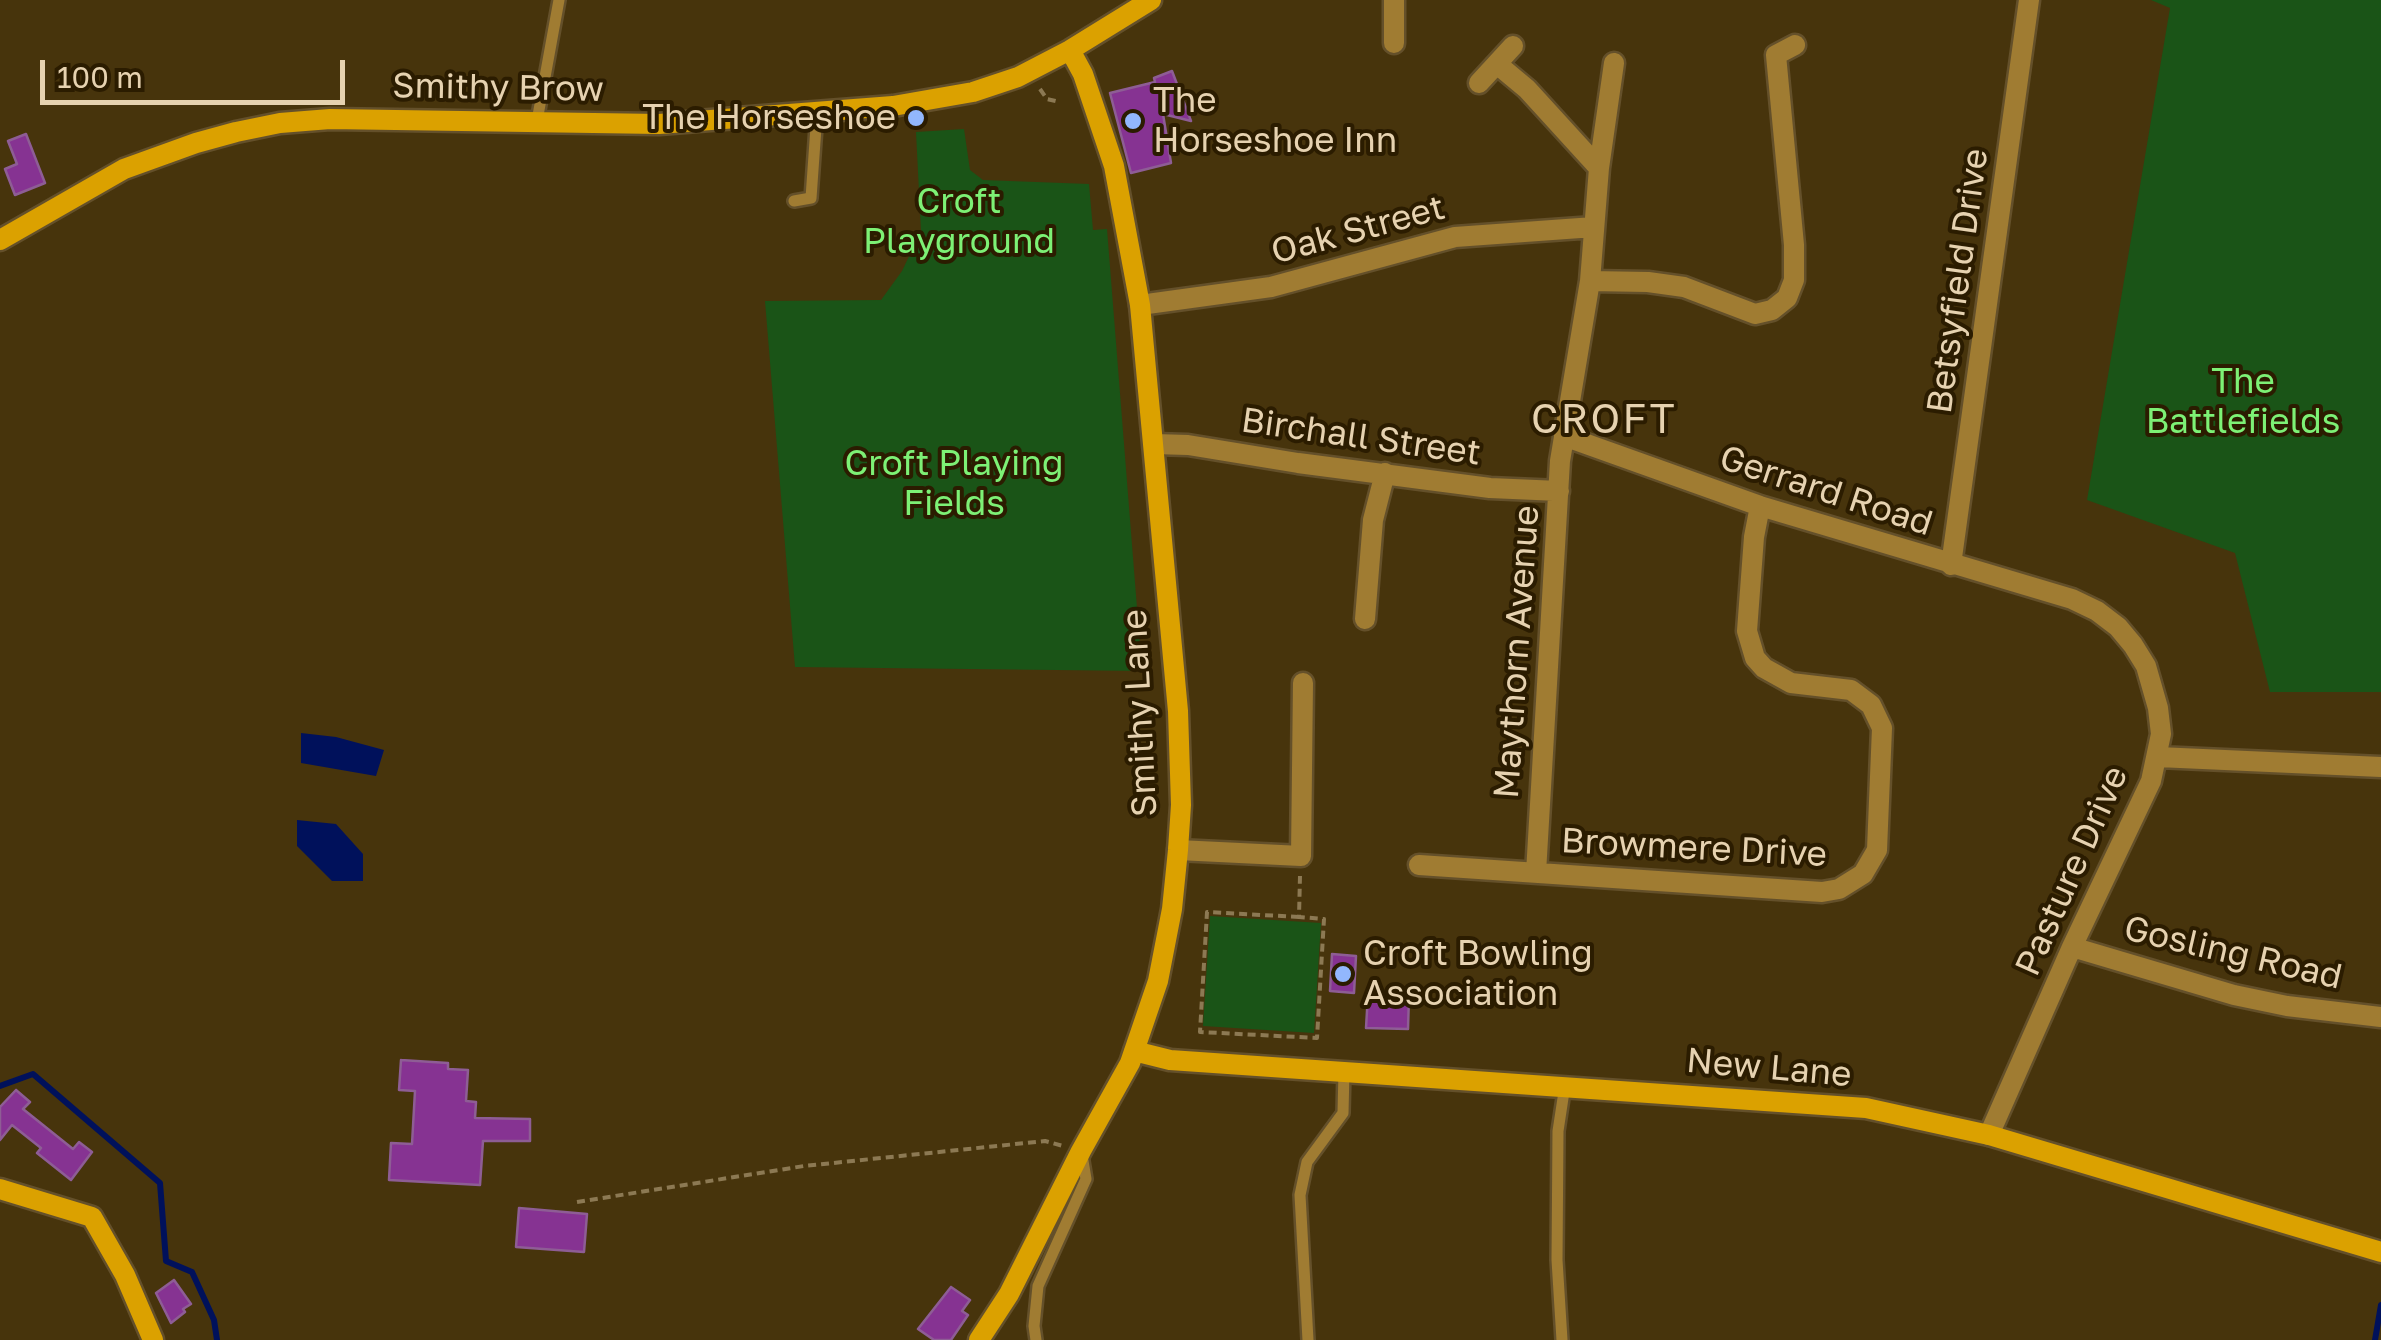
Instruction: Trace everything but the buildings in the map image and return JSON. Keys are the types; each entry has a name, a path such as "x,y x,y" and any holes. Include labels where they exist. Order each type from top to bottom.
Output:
{"street":[{"name":"Smithy Brow","path":"0,240 124,169 196,142 236,132 330,119 700,123 893,106 973,92 1018,76 1070,50 1151,0"},
{"path":"1394,0 1394,43"},
{"name":"Betsyfield Drive","path":"1951,566 2022,3"},
{"path":"1590,281 1684,287 1755,314 1781,304 1792,290 1795,269 1790,114 1776,55 1795,44"},
{"path":"1479,83 1513,46"},
{"name":"Smithy Lane","path":"979,1340 1009,1294 1081,1151 1124,1077 1158,981 1178,850 1178,711 1140,305 1114,166 1083,74 1070,50"},
{"name":"Maythorn Avenue","path":"1536,873 1564,436 1590,281 1599,168 1614,62"},
{"path":"1497,64 1527,89 1599,168"},
{"name":"Oak Street","path":"1140,305 1270,287 1456,237 1594,227"},
{"name":"Gerrard Road","path":"1564,436 1760,506 2072,600"},
{"name":"Birchall Street","path":"1154,444 1490,488 1560,491"},
{"path":"1364,618 1358,575 1384,473"},
{"name":"Browmere Drive","path":"1419,865 1822,892 1852,883 1872,862 1878,838 1883,742 1878,715 1871,704 1851,690 1791,683 1776,677 1764,668 1749,645 1748,612 1760,506"},
{"name":"Pasture Drive","path":"1989,1135 2072,947 2152,781 2158,757 2158,708 2146,666 2118,627 2098,611 2072,600"},
{"path":"1178,850 1301,856 1302,683"},
{"path":"2158,757 2381,768"},
{"name":"Gosling Road","path":"2072,947 2234,994 2287,1006 2381,1017"},
{"name":"New Lane","path":"1134,1051 1170,1060 1852,1107 1989,1135 2381,1252"},
{"path":"0,1189 92,1216 126,1275 152,1340"}],"lane":[{"path":"537,122 559,0"},
{"path":"794,201 811,198 817,113"},
{"path":"1308,1340 1300,1196 1307,1162 1342,1112 1344,1071"},
{"path":"1562,1340 1557,1260 1558,1131 1564,1085"},
{"path":"1036,1340 1038,1286 1086,1179 1081,1151"}],"path":[{"path":"1038,86 1048,99 1060,102"},
{"path":"1299,917 1301,856"},
{"path":"1207,912 1299,917 1324,919 1317,1038 1200,1032 1207,912"},
{"path":"578,1202 804,1166 966,1148 1045,1142 1081,1151"}],"green space":[{"name":"The Battlefields","path":"2151,0 2381,0 2381,692 2270,692 2235,553 2087,500 2170,8"},
{"name":"Croft Playing Fields","path":"964,129 970,170 983,180 1089,184 1093,230 1107,229 1142,671 795,667 765,301 881,300 902,271 921,231 916,132"},
{"path":"1210,916 1321,923 1314,1033 1203,1026"}],"shaded area":[{"path":"301,733 336,737 384,750 376,776 301,763"},
{"path":"297,820 336,824 363,854 363,881 332,881 297,846"}],"waterway":[{"path":"0,1086 33,1074 160,1183 166,1261 192,1272 214,1320 217,1340"},
{"path":"2375,1340 2381,1305"}],"place":[{"name":"The Horseshoe","path":"916,118"},
{"name":"The Horseshoe Inn","path":"1133,121"},
{"name":"Croft Bowling Association","path":"1343,974"}],"district":[{"name":"CROFT","path":"1604,420"}],"park label":[{"name":"Croft Playground","path":"959,222"}]}
